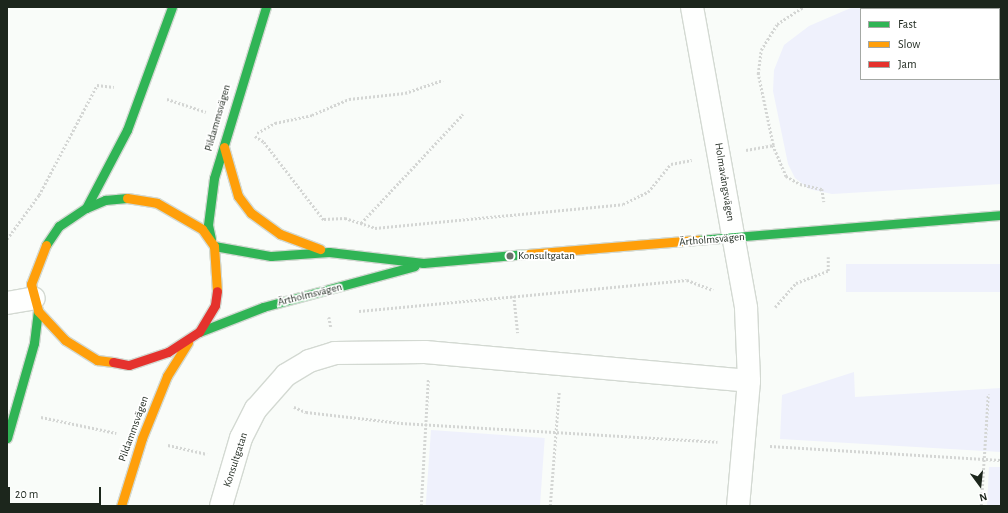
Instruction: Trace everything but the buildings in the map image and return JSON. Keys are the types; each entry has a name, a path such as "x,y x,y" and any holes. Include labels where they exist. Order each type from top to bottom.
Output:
{"main road":[{"path":"86,208 127,130 172,7"},
{"name":"Pildammsvägen","path":"212,243 208,225 213,185 223,142 266,7"},
{"path":"223,142 238,196 251,213 280,234 329,252"},
{"path":"7,438 34,343 36,304 31,284 40,254 59,226 86,208 105,200 142,199 194,222 212,243"},
{"name":"Ärtholmsvägen","path":"36,304 66,340 97,360 111,364 151,360 188,342 199,332 209,318 218,291 212,243 271,256 329,252 423,263 733,238 827,228 1001,215"},
{"name":"Ärtholmsvägen","path":"199,332 263,307 329,292 423,263"},
{"name":"Pildammsvägen","path":"121,506 142,438 166,376 188,342"}],"street":[{"name":"Holmavångsvägen","path":"692,7 720,155 746,308 749,381"},
{"path":"7,303 36,304"},
{"name":"Konsultgatan","path":"221,506 241,438 256,409 286,375 308,361 335,353 425,352 749,381"},
{"path":"738,506 742,444 749,381"}],"path":[{"path":"775,313 775,306 796,283 828,271 827,228 822,189 786,176 773,145 758,74 761,50 777,24 803,7"},
{"path":"253,135 275,123 312,115 350,99 406,93 443,80"},
{"path":"361,223 463,114"},
{"path":"324,219 345,218 375,228 623,204 648,192 670,164 773,145"},
{"path":"352,312 687,280 711,287 726,310 775,306"},
{"path":"328,314 336,314"},
{"path":"421,506 428,375 425,352"},
{"path":"550,506 559,384 557,363"},
{"path":"270,392 306,412 425,424 1001,460"},
{"path":"981,506 988,394"},
{"path":"768,446 769,438"}],"shaded area":[{"path":"853,7 1001,7 1001,184 832,194 809,189 795,178 788,164 773,91 774,70 784,45 809,26"},
{"path":"846,264 1001,264 1001,292 846,292"},
{"path":"854,372 855,397 1001,388 1001,452 780,439 782,395"},
{"path":"431,430 545,438 540,506 426,506"},
{"path":"989,467 1001,467 1001,506 987,506"}],"traffic: fast":[{"path":"86,208 127,130 172,7"},
{"path":"211,239 208,225 214,178 266,7"},
{"path":"46,245 59,226 86,208 105,200 127,198"},
{"path":"697,240 1001,215"},
{"path":"214,246 271,256 329,252 423,263 526,254"},
{"path":"199,332 263,307 415,266"},
{"path":"7,438 34,343 38,311"}],"traffic: slow":[{"path":"224,147 238,196 251,213 280,234 320,249"},
{"path":"127,198 157,203 202,229 214,246 217,291"},
{"path":"526,254 697,240"},
{"path":"46,245 31,284 38,311 65,340 97,360 113,362"},
{"path":"121,506 142,438 167,376 188,342"}],"traffic: jam":[{"path":"113,362 129,365 168,352 199,332 215,305 217,291"}],"place":[{"name":"Konsultgatan","path":"510,256"}]}
